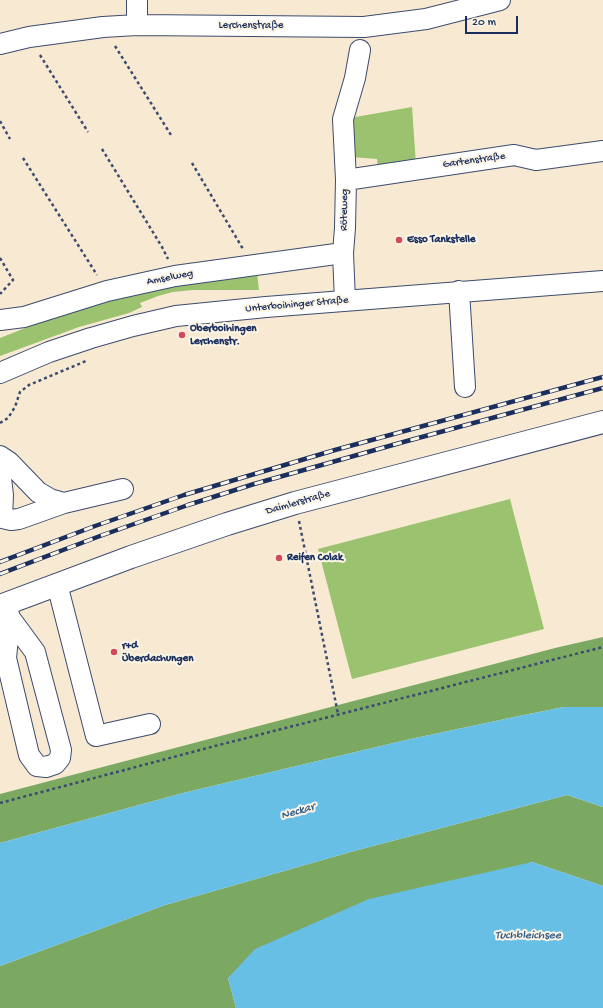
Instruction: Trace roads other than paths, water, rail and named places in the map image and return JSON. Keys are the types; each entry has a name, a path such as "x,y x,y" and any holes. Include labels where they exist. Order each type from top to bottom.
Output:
{"main road":[{"name":"Daimlerstraße","path":"5,609 57,584 174,542 295,504 603,422"}],"street":[{"path":"137,0 137,25"},
{"name":"Lerchenstraße","path":"0,44 29,37 103,27 137,25 364,27 426,19 500,0"},
{"name":"Röteweg","path":"345,301 343,253 346,180 343,119 355,78 360,50"},
{"name":"Gartenstraße","path":"346,180 514,155 536,160 603,151"},
{"name":"Amselweg","path":"0,320 24,317 107,291 175,276 343,253"},
{"name":"Unterboihinger Straße","path":"0,373 49,352 133,326 176,316 459,291 603,281"},
{"path":"459,291 465,387"},
{"path":"0,456 9,462 38,492 50,499 64,503"},
{"path":"0,470 3,495 2,518 11,520 19,519 64,503 123,489"},
{"path":"57,584 96,736 150,724"},
{"path":"5,609 35,652 61,750 60,758 55,764 46,767 38,766 29,755 6,658 5,609"}],"water":[{"name":"Neckar","path":"564,707 603,707 603,807 567,795 354,851 165,905 0,966 0,843 183,793 406,740"},
{"name":"Tuchbleichsee","path":"532,862 603,886 603,1008 236,1008 228,978 255,949 369,899"}],"railway":[{"path":"0,562 95,526 184,495 335,450 603,377"},
{"path":"0,574 100,536 188,505 254,484 603,388"}],"place":[{"name":"Esso Tankstelle","path":"399,240"},
{"name":"Oberboihingen Lerchenstr.","path":"182,335"},
{"name":"Reifen Colak","path":"279,558"},
{"name":"r+d Überdachungen","path":"114,652"}]}
